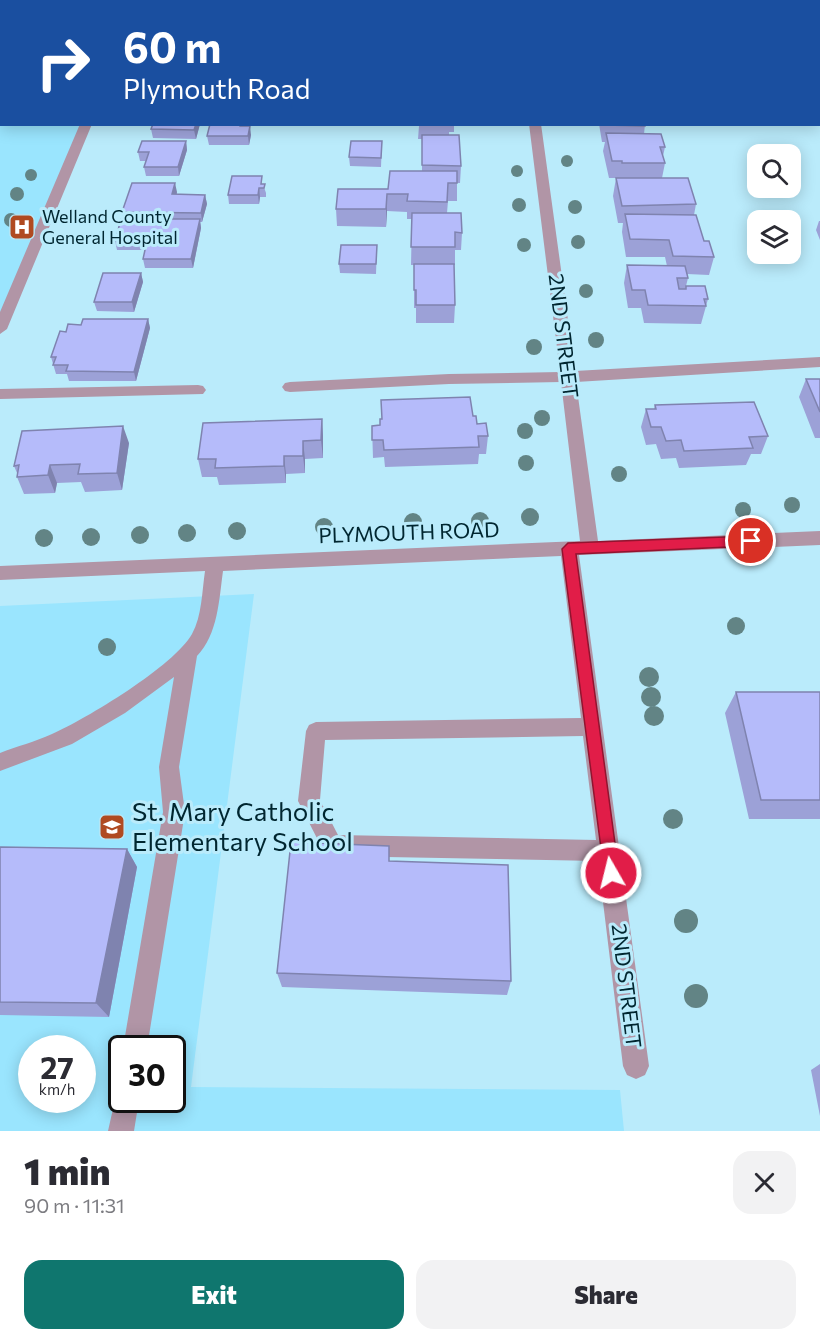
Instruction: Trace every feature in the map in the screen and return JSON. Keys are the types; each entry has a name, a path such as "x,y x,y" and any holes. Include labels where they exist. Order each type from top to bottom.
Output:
{"street":[{"path":"0,329 85,126"},
{"name":"2ND STREET","path":"535,126 590,548"},
{"path":"290,387 449,379 568,377 820,362"},
{"path":"0,394 198,390"},
{"name":"PLYMOUTH ROAD","path":"0,573 820,538"},
{"name":"2ND STREET","path":"568,549 636,1066"},
{"path":"0,762 64,739 103,716 160,676 188,652 201,636 215,564"},
{"path":"137,1035 174,812 169,767 188,652"},
{"path":"592,727 316,731 309,801 332,845 608,851"},
{"path":"121,1131 124,1113"}],"shaded area":[{"name":"Welland County General Hospital","path":"0,126 86,126 0,329"},
{"name":"St. Mary Catholic Elementary School","path":"254,594 191,1087 620,1090 624,1131 0,1131 0,606"}],"building":[{"path":"152,126 195,126 194,130 151,129"},
{"path":"210,126 250,126 248,136 207,136"},
{"path":"606,133 661,134 665,147 660,147 665,163 612,161"},
{"path":"422,135 459,135 461,166 422,165"},
{"path":"142,141 186,141 178,167 144,167 149,152 138,152"},
{"path":"351,141 382,141 381,158 349,157"},
{"path":"390,171 457,171 457,183 448,183 447,202 407,201 408,194 387,194 386,209 336,209 338,189 388,189"},
{"path":"232,176 262,176 261,184 265,184 264,188 259,188 258,195 228,195"},
{"path":"616,178 688,178 696,204 622,206"},
{"path":"132,183 175,183 172,194 205,195 201,213 122,212"},
{"path":"412,213 461,213 462,233 455,232 455,247 411,247"},
{"path":"625,214 696,215 704,241 709,241 714,257 673,256 669,240 630,239"},
{"path":"121,219 200,219 191,259 143,259 147,241 115,241"},
{"path":"341,245 377,245 376,264 339,264"},
{"path":"414,264 454,264 455,305 416,305"},
{"path":"627,265 685,266 688,278 677,278 679,289 686,289 686,286 705,286 708,299 704,299 706,306 648,305 645,290 632,290"},
{"path":"103,273 141,273 132,302 94,302"},
{"path":"83,319 148,319 134,372 66,371 68,365 53,365 56,357 51,357 60,331 66,332 68,324 81,325"},
{"path":"806,379 820,379 820,412"},
{"path":"470,397 473,416 476,416 477,424 486,423 488,436 478,436 479,447 384,450 383,440 372,440 372,426 380,425 380,419 382,419 381,400"},
{"path":"754,402 768,436 749,437 753,448 684,451 681,440 666,441 661,427 651,427 646,409 656,409 655,405"},
{"path":"322,419 321,440 303,441 303,456 284,456 284,466 215,468 216,459 198,459 203,423"},
{"path":"123,426 117,473 78,474 80,464 50,465 48,475 17,477 19,465 14,466 22,431"},
{"path":"736,692 820,692 820,800 761,800"},
{"path":"291,842 389,846 389,861 508,865 511,981 277,973"},
{"path":"0,847 127,849 96,1003 0,1002"}],"place":[{"name":"Welland County General Hospital","path":"22,227"},
{"name":"St. Mary Catholic Elementary School","path":"112,827"}],"route":[{"path":"611,873 568,549 751,541"}]}
